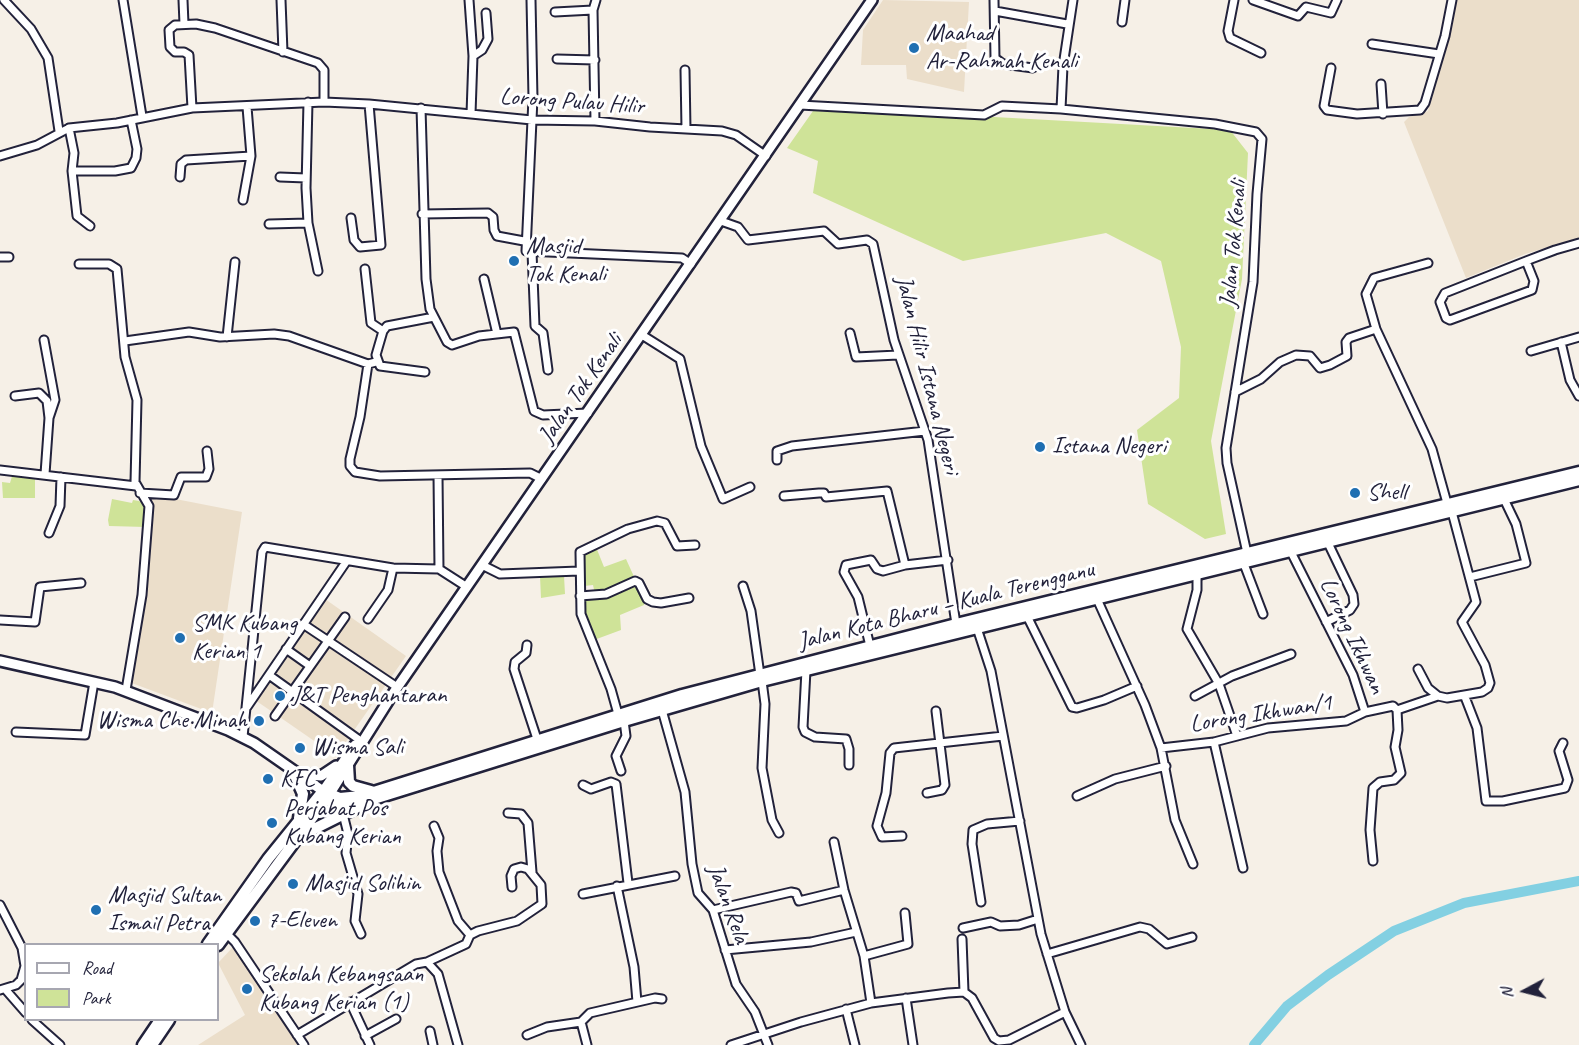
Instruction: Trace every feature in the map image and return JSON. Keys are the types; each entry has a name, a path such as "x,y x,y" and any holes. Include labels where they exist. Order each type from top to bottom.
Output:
{"highway":[{"name":"Jalan Kota Bharu – Kuala Terengganu","path":"324,795 347,798 376,795 621,718 662,710 761,678 806,670 1097,599 1120,589 1246,558 1328,543 1579,472"},
{"name":"Jalan Kota Bharu – Kuala Terengganu","path":"1288,550 1450,508 1504,499 1579,480"},
{"name":"Jalan Kota Bharu – Kuala Terengganu","path":"376,795 537,740 870,646 956,624 1197,575 1246,558"},
{"path":"348,765 349,782 353,786 376,795"},
{"path":"295,826 304,800 298,776"},
{"path":"219,943 223,930 295,826 324,795"},
{"path":"210,943 223,930 296,838 324,795"},
{"path":"296,838 376,795"},
{"path":"143,1045 159,1021"},
{"path":"152,1045 168,1021"}],"main road":[{"name":"Jalan Tok Kenali","path":"324,795 348,765 395,691 722,221 872,0"},
{"path":"0,661 126,690 243,737 324,795"},
{"name":"Jalan Tok Kenali","path":"324,795 358,739 395,691"},
{"path":"298,776 327,773 349,753"}],"street":[{"path":"4,0 32,29 48,58 59,131"},
{"path":"123,0 142,116"},
{"path":"183,0 184,24"},
{"path":"281,0 283,52"},
{"path":"469,0 473,57 471,114"},
{"path":"531,0 532,120 526,251 682,258 692,264"},
{"path":"595,121 593,10 596,0"},
{"path":"994,0 995,58 1003,64 1033,68"},
{"path":"1061,109 1067,24 1073,0"},
{"path":"1122,22 1125,0"},
{"path":"1234,0 1228,32 1230,38 1261,53"},
{"path":"1253,0 1298,16 1306,6 1331,13 1337,0"},
{"path":"1331,69 1325,109 1357,114 1420,110 1425,103 1452,0"},
{"path":"555,12 593,10"},
{"path":"994,11 1067,24"},
{"path":"473,57 482,50 488,39 486,13"},
{"path":"192,108 189,55 172,50 169,33 172,26 184,24 215,28 322,67 325,82 324,102"},
{"path":"1372,44 1439,54"},
{"path":"557,59 595,60"},
{"path":"685,70 686,129"},
{"path":"1381,84 1383,114"},
{"path":"308,102 306,178 308,223 318,271"},
{"name":"Lorong Pulau Hilir","path":"0,156 37,145 59,131 69,128 131,120 142,116 192,108 308,102 421,108 532,120 595,121 732,134 766,156"},
{"path":"351,218 354,240 360,247 381,245 369,104"},
{"name":"Jalan Tok Kenali","path":"800,105 984,115 1002,106 1061,109 1215,124 1256,132 1262,138 1253,282 1226,448 1246,558 1263,614"},
{"path":"243,200 251,156 247,106"},
{"path":"421,108 422,214 426,279 434,317 450,345 513,332 517,336 532,407 536,413 588,413"},
{"path":"72,171 115,171 131,168 137,149 131,120"},
{"path":"69,128 74,153 72,171 77,216 90,226"},
{"path":"180,177 182,164 186,159 251,156"},
{"path":"280,177 306,178"},
{"path":"422,214 488,213 493,217 497,236 525,241"},
{"name":"Jalan Hilir Istana Negeri","path":"722,221 738,227 748,240 824,231 838,244 867,240 873,244 898,355 925,431 948,560 956,624"},
{"path":"269,224 308,223"},
{"path":"1526,261 1534,281 1532,290 1450,320 1446,318 1440,302 1445,293 1526,261 1579,243"},
{"path":"532,252 536,326 543,333 548,370"},
{"path":"0,257 9,257"},
{"path":"227,337 235,262"},
{"path":"1418,669 1428,688 1438,696 1446,698 1486,690 1490,683 1485,665 1462,622 1476,602 1432,449 1376,330 1366,294 1371,281 1379,275 1428,263"},
{"path":"79,264 115,266 125,357 136,400 138,489 148,506 145,562 126,690"},
{"path":"365,269 370,323 383,331"},
{"path":"484,279 497,334"},
{"path":"376,362 383,331 393,323 434,317"},
{"path":"1234,392 1261,379 1280,362 1296,355 1310,356 1320,368 1330,366 1347,356 1346,342 1349,338 1376,330"},
{"path":"125,341 189,332 227,337 260,333 289,336 368,364 376,362 383,367 426,372"},
{"path":"850,333 856,357 898,355"},
{"path":"642,335 680,359 701,446 723,499 750,487"},
{"path":"1532,351 1579,337"},
{"path":"45,340 55,400 50,418 45,474"},
{"path":"1561,342 1569,375 1579,396"},
{"path":"368,364 360,417 350,459 352,469 358,473 381,476 530,474 542,479"},
{"path":"15,396 42,395 47,401 50,418"},
{"path":"777,460 777,451 792,446 925,431"},
{"path":"0,470 45,474 174,495 181,477 206,477 209,469 207,451"},
{"path":"438,475 439,569"},
{"path":"49,533 60,506 61,477"},
{"path":"784,496 819,493 826,497 887,491 905,565"},
{"path":"1470,577 1526,563 1516,524 1504,499"},
{"path":"621,771 616,756 626,736 611,689 585,625 580,596 579,556 584,549 628,529 657,521 665,523 677,546 695,545"},
{"path":"1326,622 1350,610 1354,604 1353,595 1328,543"},
{"path":"243,737 263,550 271,546 346,562 393,568 439,569 467,587"},
{"name":"Lorong Ikhwan","path":"1288,550 1353,675 1365,712 1393,706 1397,710 1398,730 1395,747 1401,773 1398,777 1380,782 1373,788 1370,830 1373,861"},
{"path":"870,646 858,597 844,568 850,563 871,560 880,571 905,565 948,560"},
{"path":"245,709 346,562"},
{"path":"482,565 500,574 579,571"},
{"path":"368,619 389,589 393,568"},
{"path":"1197,575 1197,590 1187,629 1219,684 1237,736"},
{"path":"580,596 606,594 635,581 639,583 646,599 652,602 661,603 689,598"},
{"path":"0,620 35,622 40,586 81,583"},
{"path":"743,586 751,611 765,704 762,768 772,820 779,833"},
{"path":"1097,599 1137,686 1161,748 1175,820 1193,864"},
{"path":"1027,616 1072,707 1104,700 1137,686"},
{"path":"275,716 345,617"},
{"path":"303,624 395,691"},
{"path":"977,628 991,671 1038,920 1065,1012 1081,1045"},
{"path":"527,645 526,653 515,662 514,669 537,740"},
{"path":"286,649 310,666"},
{"path":"1195,696 1291,654"},
{"path":"806,670 803,727 806,732 815,737 846,740 849,748 849,765"},
{"path":"268,675 358,739"},
{"path":"248,681 261,686"},
{"path":"16,732 85,735 94,682"},
{"path":"1397,710 1438,696"},
{"path":"1465,696 1477,728 1486,801 1503,801 1565,788 1568,780 1560,751 1563,743"},
{"name":"Jalan Rela","path":"662,710 685,792 696,886 700,897 713,910 736,984 765,1032 768,1045"},
{"path":"927,793 942,790 945,785 936,711"},
{"name":"Lorong Ikhwan/1","path":"1161,748 1214,742 1268,728 1346,721 1357,718 1365,712"},
{"path":"902,836 882,837 877,826 886,793 890,753 899,746 940,744 1003,736"},
{"path":"1214,742 1243,868"},
{"path":"1077,796 1115,779 1166,766"},
{"path":"582,785 591,789 611,782 616,784 628,884"},
{"path":"508,813 521,814 528,822 532,872"},
{"path":"343,814 348,834 346,853 358,894 355,921 361,934"},
{"path":"981,902 972,844 973,830 987,824 1020,821"},
{"path":"434,826 439,838 439,872 458,921 470,935"},
{"path":"834,842 843,890 864,956 871,1003"},
{"path":"297,1035 416,964 427,962 466,944 470,935 493,925 517,921 540,906 543,899 541,885 532,872 524,867 514,869 511,876 512,888"},
{"path":"583,894 675,876"},
{"path":"617,886 634,967 637,1002"},
{"path":"713,910 791,892 796,893 799,901 843,890"},
{"path":"0,905 22,948 24,960"},
{"path":"864,956 908,944 905,913"},
{"path":"963,928 991,922 1000,926 1019,925 1038,920"},
{"path":"1047,954 1140,927 1149,928 1167,944 1192,937"},
{"path":"223,930 235,942 304,1045"},
{"path":"725,950 811,942 856,932"},
{"path":"963,939 964,992"},
{"path":"427,962 438,974 458,1045"},
{"path":"24,970 21,980 2,990 24,1011"},
{"path":"731,1045 765,1032 871,1003 964,992 972,998 994,1038 999,1041 1009,1040 1065,1012"},
{"path":"906,998 913,1045"},
{"path":"527,1035 548,1027 581,1022 590,1013 637,1002 662,999"},
{"path":"350,1002 370,1045"},
{"path":"846,1009 855,1045"},
{"path":"365,1036 396,1019"},
{"path":"33,1021 60,1045"},
{"path":"581,1022 587,1045"},
{"path":"430,1031 434,1045"}],"shaded area":[{"name":"Maahad Ar-Rahmah Kenali","path":"883,0 969,2 964,92 907,79 906,65 861,65 863,30"},
{"path":"1454,0 1579,0 1579,238 1525,254 1466,278 1404,122 1409,117 1428,111"},
{"name":"SMK Kubang Kerian 1","path":"150,494 242,512 212,713 129,682 143,595"},
{"path":"325,599 406,656 336,756 255,700"},
{"name":"Sekolah Kebangsaan Kubang Kerian (1)","path":"233,947 237,951 299,1045 198,1045 245,1015 219,962"}],"green space":[{"path":"813,111 994,117 1230,130 1248,153 1242,279 1211,441 1226,534 1205,539 1148,504 1137,430 1179,398 1181,347 1161,261 1106,233 963,261 813,193 818,161 787,148"},
{"path":"13,473 35,476 35,498 3,498 2,482 10,483"},
{"path":"112,499 132,503 133,500 139,501 148,507 146,527 109,526"},
{"path":"596,547 604,567 626,559 645,601 644,605 620,615 621,630 594,640 583,614 584,602 595,594 593,585 584,586 581,560 583,553"},
{"path":"540,576 564,576 565,594 541,598"}],"waterway":[{"path":"1254,1045 1287,1006 1328,975 1394,931 1464,903 1579,881"}],"place":[{"name":"Maahad Ar-Rahmah Kenali","path":"914,48"},
{"name":"Masjid Tok Kenali","path":"514,261"},
{"name":"Istana Negeri","path":"1040,447"},
{"name":"Shell","path":"1355,493"},
{"name":"SMK Kubang Kerian 1","path":"180,638"},
{"name":"J&T Penghantaran","path":"280,696"},
{"name":"Wisma Che Minah","path":"259,721"},
{"name":"Wisma Sali","path":"300,748"},
{"name":"KFC","path":"268,779"},
{"name":"Perjabat Pos Kubang Kerian","path":"272,823"},
{"name":"Masjid Solihin","path":"293,884"},
{"name":"Masjid Sultan Ismail Petra","path":"96,910"},
{"name":"7-Eleven","path":"255,921"},
{"name":"Sekolah Kebangsaan Kubang Kerian (1)","path":"247,989"}]}
